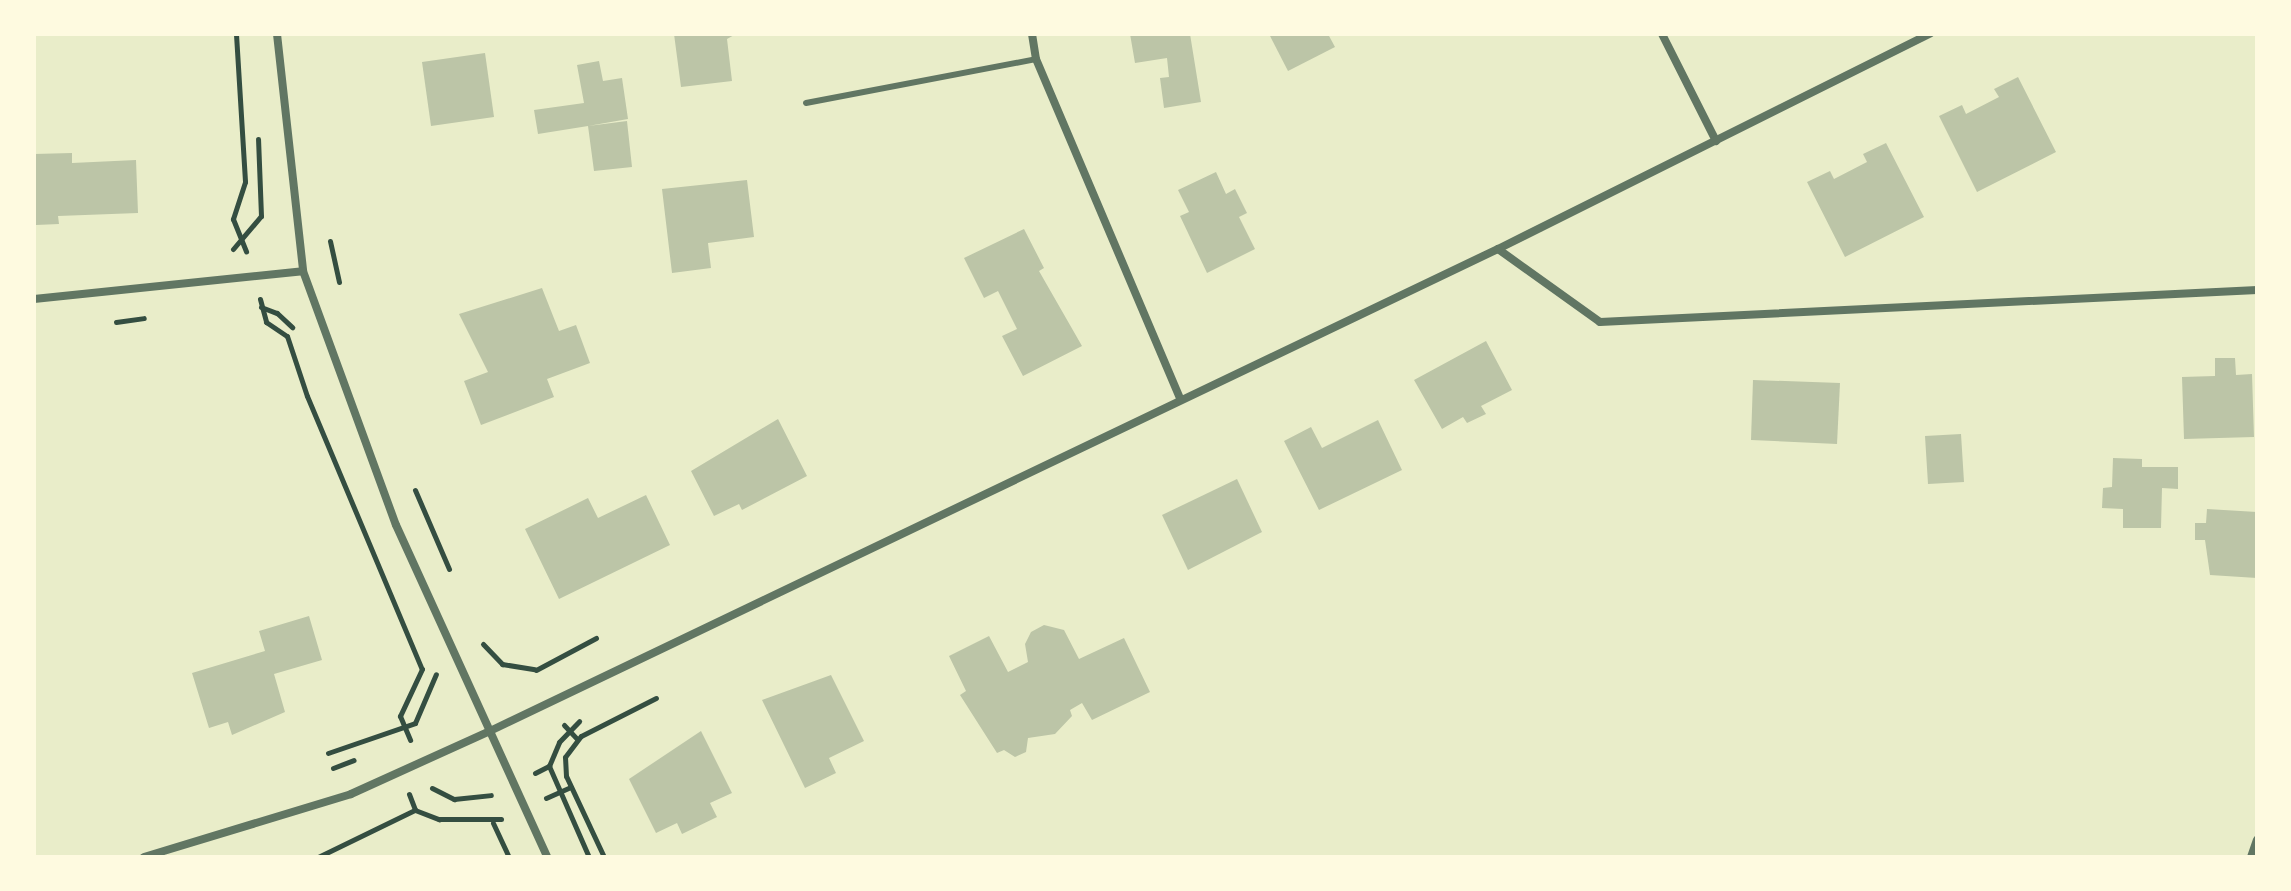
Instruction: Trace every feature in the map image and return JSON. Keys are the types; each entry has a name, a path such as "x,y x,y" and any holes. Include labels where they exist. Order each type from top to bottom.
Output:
{"street":[{"path":"277,34 303,271 396,525 547,857"},
{"path":"1032,34 1036,59 1180,398"},
{"path":"1662,34 1716,141"},
{"path":"144,857 351,794 490,731 1180,398 1498,249 1930,34"},
{"path":"1498,249 1600,322 2257,290"},
{"path":"34,299 303,271"},
{"path":"2251,857 2257,840"}],"lane":[{"path":"806,103 1036,59"}],"path":[{"path":"227,252 254,230 261,216 258,132"},
{"path":"293,329 345,314 330,238"},
{"path":"253,305 277,313 293,329 304,357"},
{"path":"116,322 161,315"},
{"path":"343,455 395,579"},
{"path":"409,476 453,577"},
{"path":"478,636 502,664 535,669"},
{"path":"328,753 415,723 436,674 431,661"},
{"path":"604,857 564,765 573,742 656,698"},
{"path":"549,766 559,742 580,720 593,714"},
{"path":"385,733 415,810"},
{"path":"318,857 415,810 439,819 493,823 571,787"},
{"path":"493,823 509,857"}],"building":[{"path":"674,34 736,34 727,39 732,81 681,87"},
{"path":"1130,34 1190,34 1201,102 1164,108 1160,78 1169,77 1167,58 1135,63"},
{"path":"1269,34 1328,34 1335,47 1288,71"},
{"path":"485,53 494,117 431,126 422,62"},
{"path":"599,61 603,81 622,78 628,119 538,134 534,110 584,103 577,65"},
{"path":"2018,77 2056,152 1977,192 1939,116 1962,105 1966,114 1999,97 1994,89"},
{"path":"627,121 632,167 594,171 588,126"},
{"path":"1886,143 1924,217 1845,257 1807,182 1830,171 1834,179 1867,162 1863,154"},
{"path":"72,153 72,163 136,160 138,213 58,216 59,224 36,225 34,154"},
{"path":"1216,172 1226,194 1235,189 1247,213 1239,217 1255,249 1207,273 1180,216 1189,212 1178,190"},
{"path":"747,180 754,237 708,243 711,268 672,273 662,189"},
{"path":"1024,229 1044,268 1039,271 1082,346 1023,376 1002,336 1017,329 998,291 984,298 964,258"},
{"path":"542,288 559,331 576,325 590,363 547,379 554,397 481,425 464,381 488,372 459,314"},
{"path":"1486,341 1512,390 1481,406 1486,414 1467,423 1463,417 1442,429 1414,380"},
{"path":"2215,358 2235,358 2236,375 2252,374 2254,437 2184,439 2182,377 2215,376"},
{"path":"1753,380 1840,383 1837,444 1751,440"},
{"path":"778,419 807,476 742,510 739,504 714,516 691,471"},
{"path":"1378,420 1402,470 1319,510 1284,441 1311,427 1322,448"},
{"path":"1961,434 1964,482 1928,484 1925,436"},
{"path":"2113,458 2142,459 2142,467 2178,467 2178,489 2162,488 2161,528 2123,528 2123,509 2102,508 2103,488 2112,487"},
{"path":"1237,479 1262,532 1188,570 1162,515"},
{"path":"646,495 670,545 559,599 525,529 588,498 598,518"},
{"path":"2207,509 2257,512 2257,578 2210,575 2205,540 2195,540 2195,523 2206,523"},
{"path":"309,616 322,660 274,674 285,712 232,735 228,722 209,728 192,673 265,651 259,631"},
{"path":"1044,625 1064,630 1079,659 1124,638 1150,692 1092,720 1082,703 1070,710 1072,716 1055,734 1028,738 1026,752 1015,757 1004,750 997,753 960,695 966,691 949,656 989,636 1008,672 1028,662 1025,644 1031,632"},
{"path":"831,675 864,741 829,758 836,773 805,788 762,700"},
{"path":"701,731 732,793 710,803 717,817 682,834 677,823 656,833 629,779"}]}
